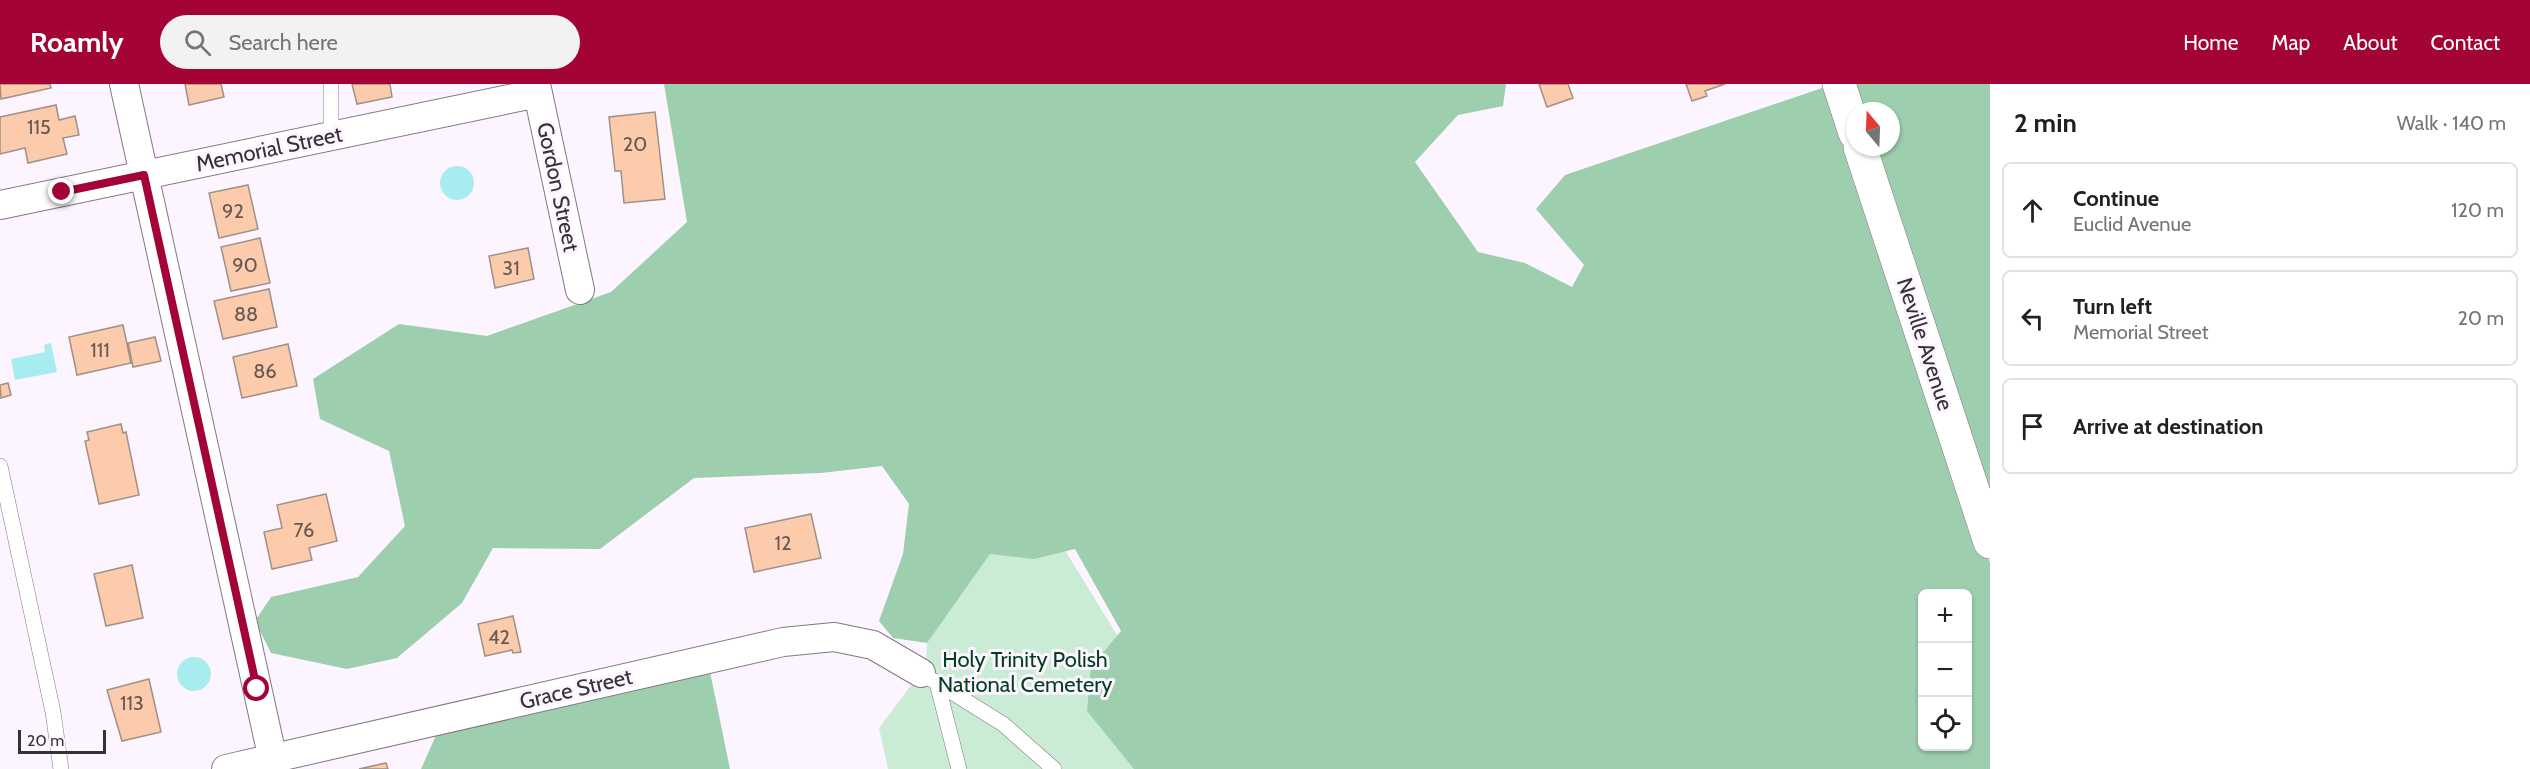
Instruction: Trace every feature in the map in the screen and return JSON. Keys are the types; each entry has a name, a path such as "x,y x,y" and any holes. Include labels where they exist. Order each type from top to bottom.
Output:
{"street":[{"path":"124,84 274,764"},
{"path":"1839,84 1846,105"},
{"name":"Memorial Street","path":"0,205 331,136 537,88"},
{"name":"Gordon Street","path":"537,88 580,290"},
{"name":"Neville Avenue","path":"1863,156 1990,542"},
{"name":"Grace Street","path":"226,769 274,764 783,642 834,637 873,645 929,678"}],"lane":[{"path":"331,84 331,136"},
{"path":"0,466 53,712 61,769"},
{"path":"929,678 959,769"},
{"path":"929,678 1003,724 1054,769"}],"green space":[{"path":"664,84 1506,84 1503,106 1458,115 1415,162 1478,252 1525,263 1572,287 1584,265 1536,209 1565,175 1834,84 1846,121 1846,156 1857,156 1990,563 1990,769 1134,769 1087,711 1091,667 1121,631 1075,549 1034,559 990,554 927,643 893,638 879,621 903,554 909,504 882,466 821,473 694,478 600,549 493,548 462,603 397,658 347,669 271,653 255,621 271,597 358,577 405,526 389,451 320,419 313,379 399,324 487,336 611,292 687,222"},
{"path":"1839,84 1990,84 1990,522 1864,156 1900,156 1900,102 1850,102"},
{"name":"Holy Trinity Polish National Cemetery","path":"1022,480 1199,769 888,769 879,728 926,665 927,643"},
{"path":"708,662 730,769 421,769 442,722"}],"water":[{"path":"457,166 469,171 474,183 469,195 457,200 445,195 440,183 445,171"},
{"path":"51,343 57,372 15,380 11,359 45,352 44,345"},
{"path":"194,657 206,662 211,674 206,686 194,691 182,686 177,674 182,662"}],"building":[{"path":"0,84 50,84 51,88 1,99"},
{"path":"185,84 221,84 224,97 189,105"},
{"path":"352,84 390,84 392,97 357,104"},
{"path":"1539,84 1568,84 1573,98 1547,107"},
{"path":"1686,84 1725,84 1705,91 1707,96 1692,101"},
{"path":"56,105 59,120 75,116 79,135 63,138 67,154 28,163 25,148 0,154 0,117"},
{"path":"655,112 665,199 624,203 621,171 615,171 609,117"},
{"path":"248,185 258,229 219,238 209,193"},
{"path":"260,238 270,283 231,291 221,247"},
{"path":"528,248 534,279 495,288 489,256"},
{"path":"269,289 277,327 223,339 214,301"},
{"path":"123,325 131,363 77,375 69,337"},
{"path":"155,337 161,361 133,367 128,343"},
{"path":"288,344 297,386 242,398 233,357"},
{"path":"8,383 11,395 1,398 0,385"},
{"path":"121,424 123,433 126,432 139,495 99,504 85,441 89,440 87,432"},
{"path":"326,494 337,541 309,548 312,560 272,569 264,532 282,528 277,505"},
{"path":"811,514 821,558 754,572 745,528"},
{"path":"132,565 143,618 106,626 94,574"},
{"path":"513,616 521,652 513,653 512,650 485,656 478,624"},
{"path":"149,679 161,732 122,741 107,690"},
{"path":"386,763 388,769 359,769"}],"route":[{"path":"62,192 144,175 257,689"}]}
